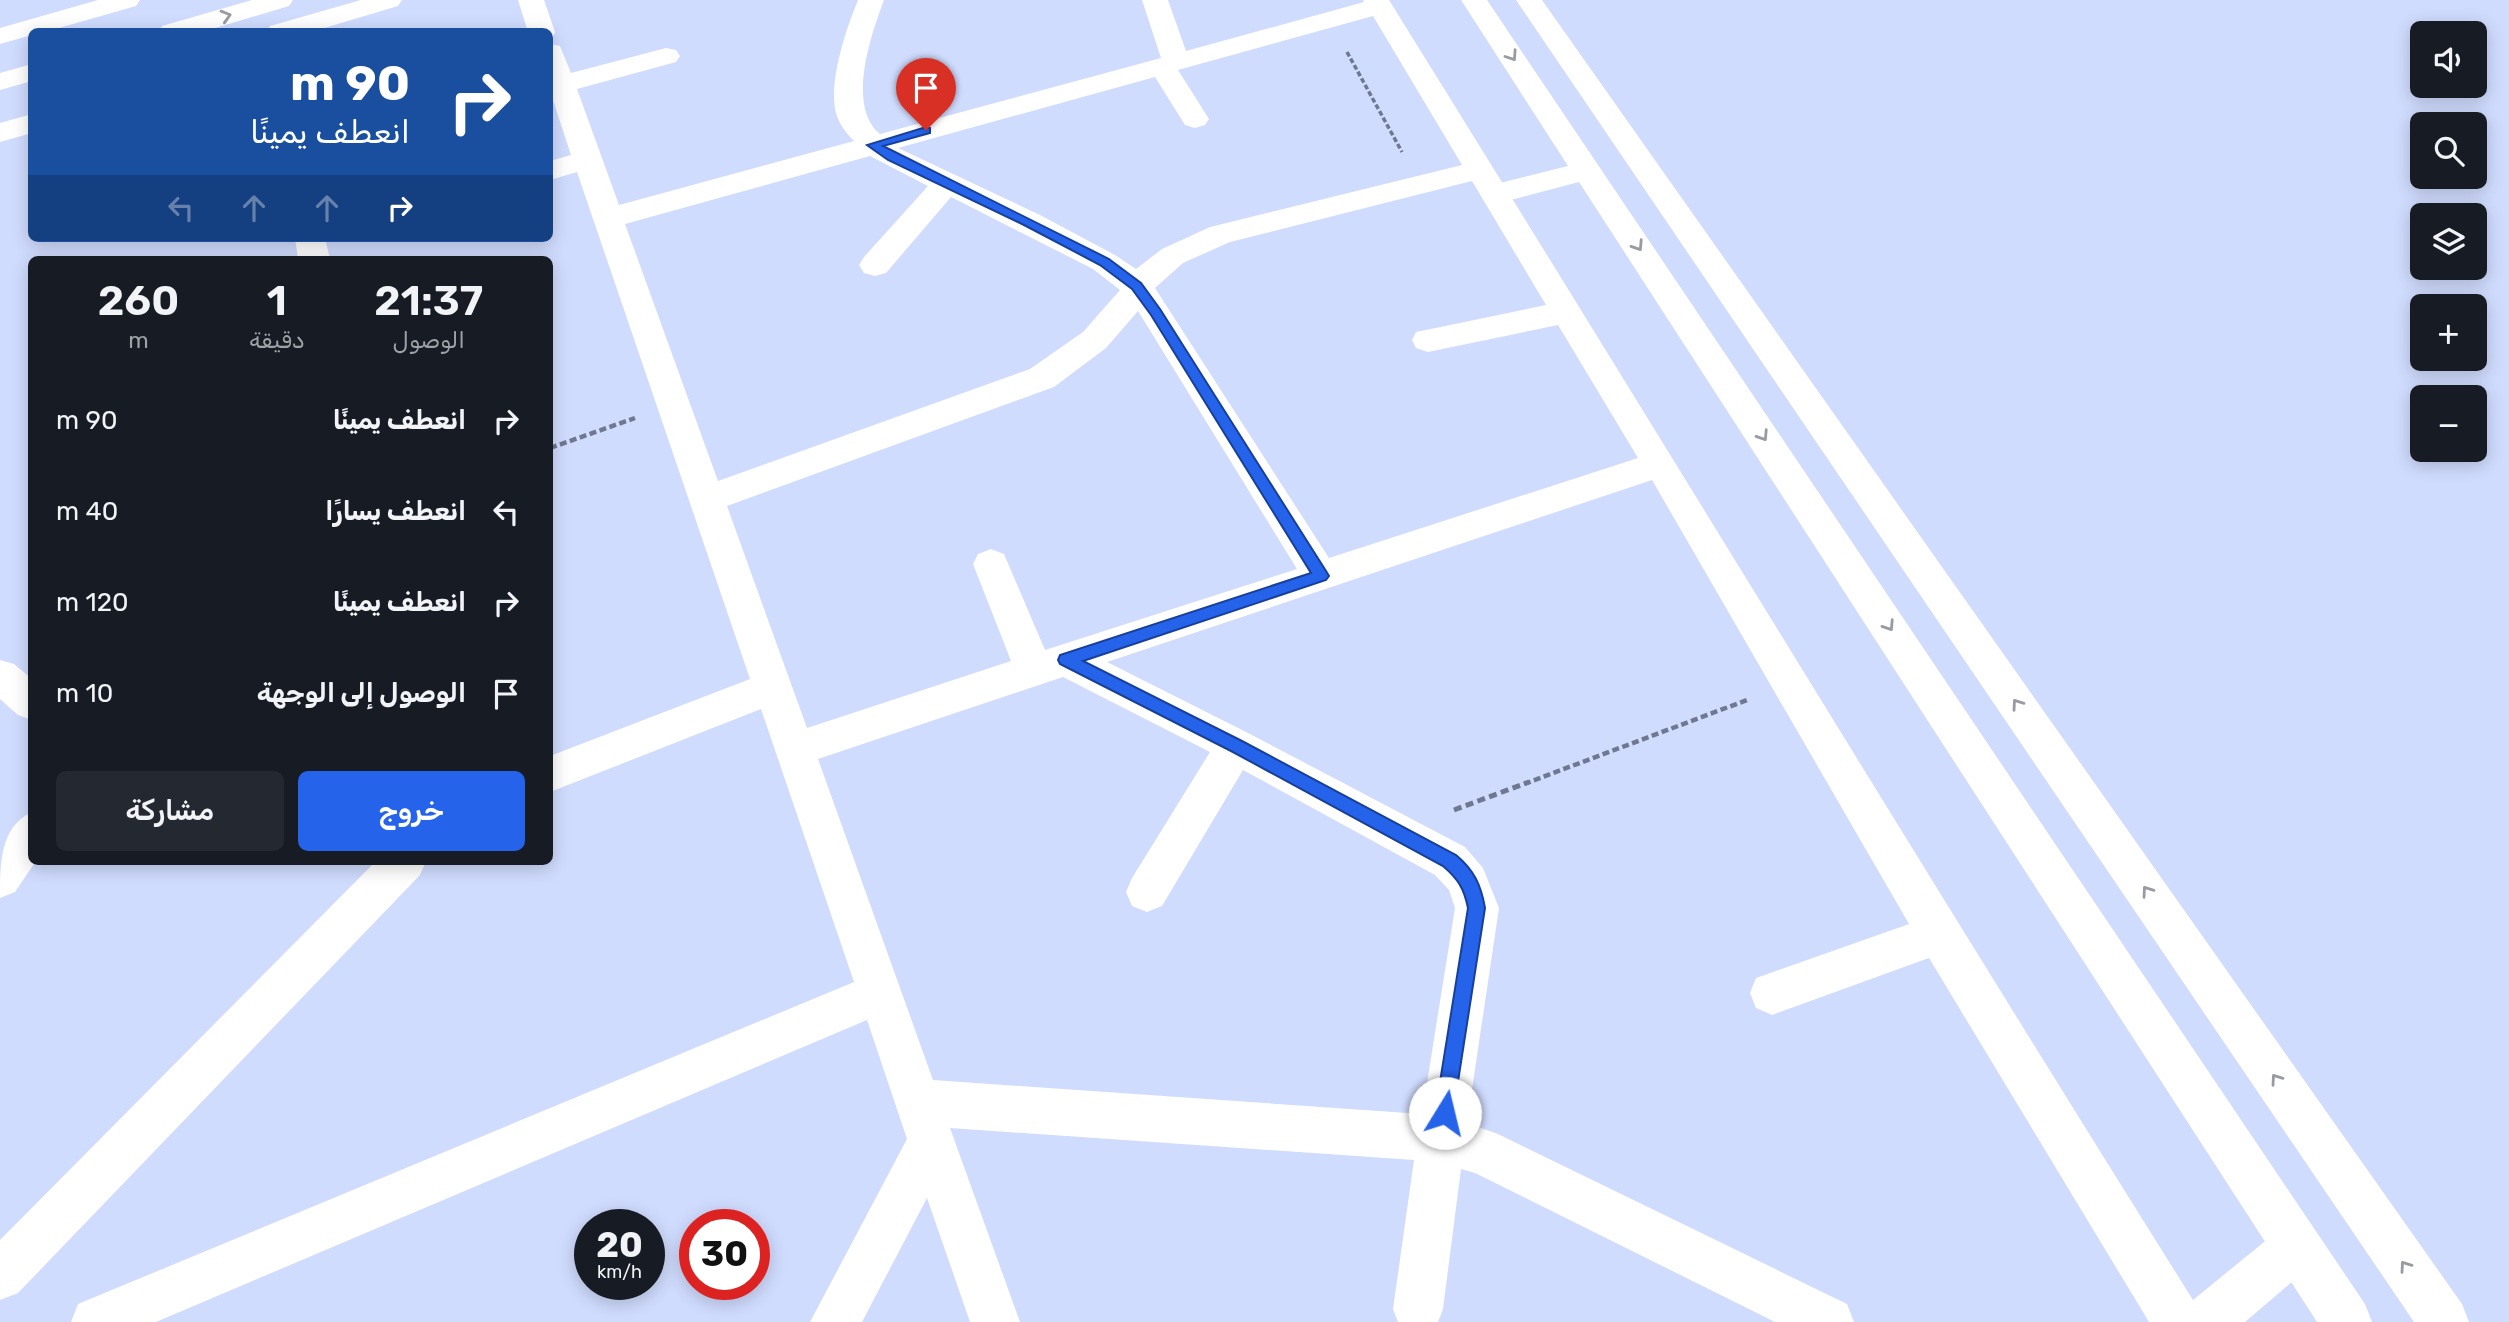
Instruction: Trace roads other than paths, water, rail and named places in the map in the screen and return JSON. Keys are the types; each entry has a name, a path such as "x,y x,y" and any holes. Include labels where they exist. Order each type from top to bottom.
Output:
{"main road":[{"path":"28,28 127,0"},
{"path":"294,28 389,0"},
{"path":"531,0 541,28"},
{"path":"870,0 847,88 847,108 858,130 873,145 893,158 1104,262 1137,286 1156,312 1321,576"},
{"path":"1154,0 1169,64 1195,119"},
{"path":"1474,0 2347,1322"},
{"path":"1529,0 2444,1322"},
{"path":"185,28 273,1 275,28"},
{"path":"609,218 1329,20 1378,3 1661,464 1939,934 2178,1322"},
{"path":"0,36 28,28"},
{"path":"666,56 555,68 995,1322"},
{"path":"0,82 28,73"},
{"path":"1551,114 1602,102"},
{"path":"0,114 28,105"},
{"path":"0,133 28,125"},
{"path":"553,169 589,159"},
{"path":"707,499 1042,378 1078,356 1102,334 1137,286 1160,264 1188,247 1222,234 1421,185 1488,182 1588,170"},
{"path":"875,265 947,183"},
{"path":"1428,340 1567,312"},
{"path":"795,749 1661,464"},
{"path":"991,564 1050,665 1236,746 1450,861 1464,873 1473,890 1476,908 1418,1309"},
{"path":"0,676 28,700"},
{"path":"553,773 773,687"},
{"path":"1147,892 1236,746"},
{"path":"0,878 28,837"},
{"path":"0,1275 396,865"},
{"path":"1772,993 1939,934"},
{"path":"96,1322 879,993"},
{"path":"924,1122 1381,1133 1441,1140 1480,1151 1829,1322"},
{"path":"835,1322 924,1122"},
{"path":"2206,1322 2297,1246"}]}
